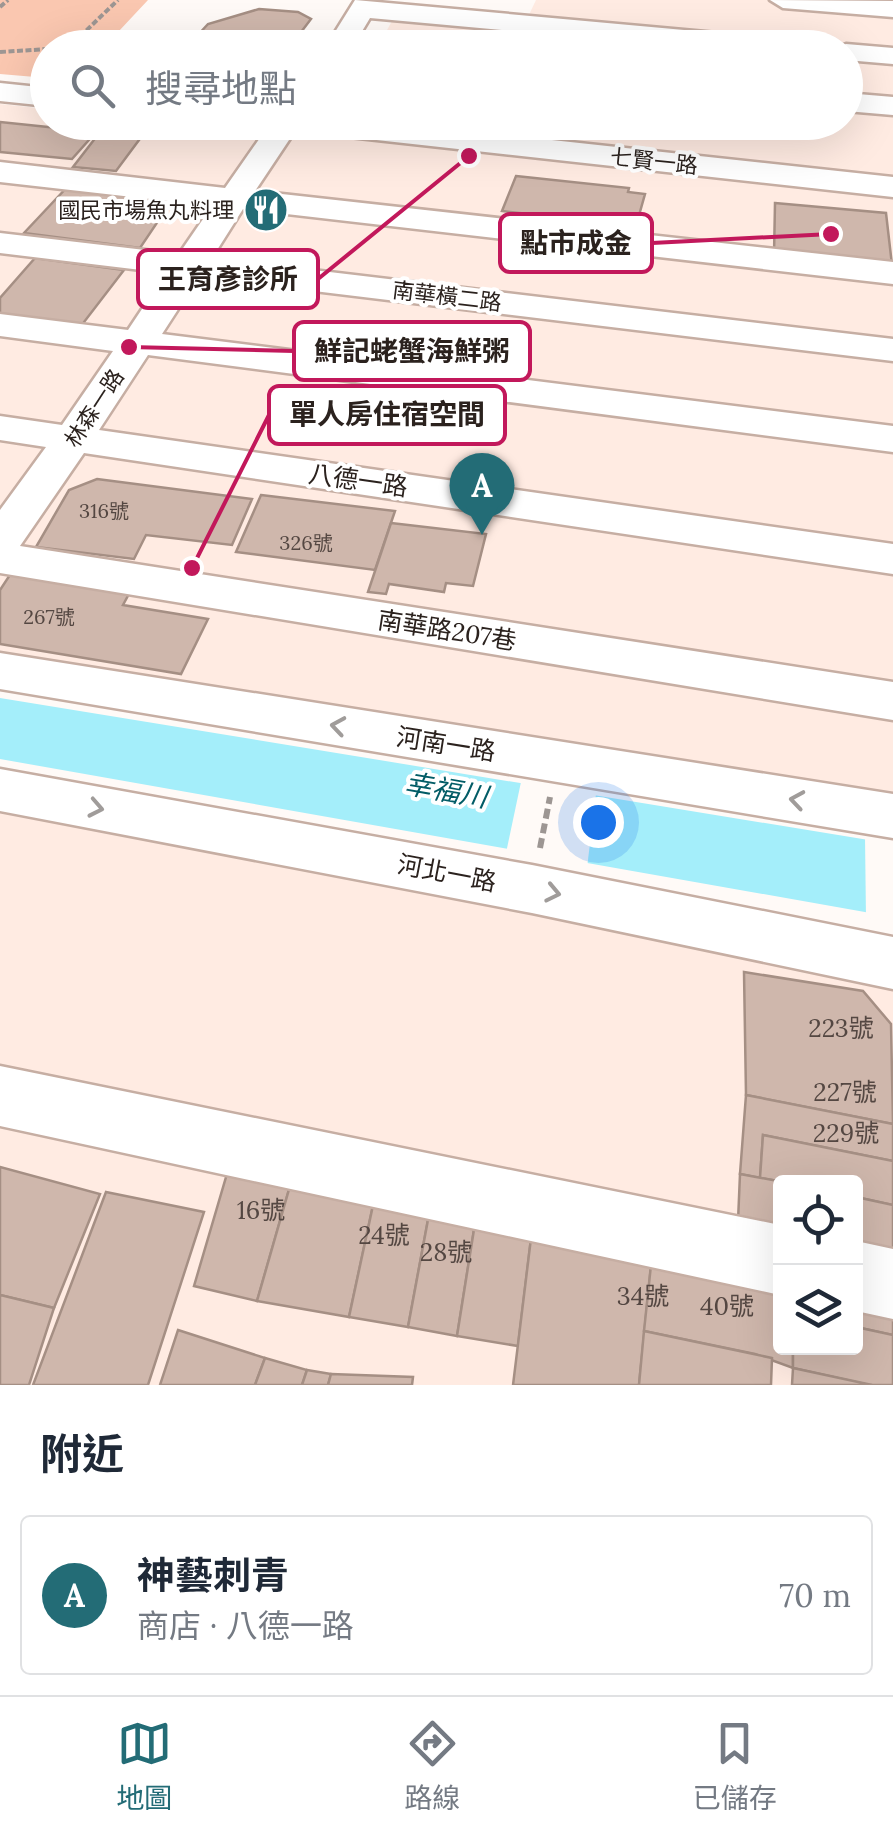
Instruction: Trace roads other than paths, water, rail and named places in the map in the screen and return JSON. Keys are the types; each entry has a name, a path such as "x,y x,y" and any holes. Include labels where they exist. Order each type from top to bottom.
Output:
{"street":[{"path":"783,0 893,9"},
{"path":"349,30 365,4 618,30"},
{"path":"863,53 893,56"},
{"path":"0,92 30,95"},
{"path":"863,103 893,106"},
{"name":"林森一路","path":"0,542 75,438 186,265 274,140"},
{"name":"七賢一路","path":"461,140 893,187"},
{"path":"0,172 893,272"},
{"name":"南華橫二路","path":"0,244 893,350"},
{"path":"0,325 893,439"},
{"name":"八德一路","path":"0,428 893,559"},
{"name":"南華路207巷","path":"0,558 893,701"},
{"name":"河南一路","path":"0,671 893,816"},
{"name":"河北一路","path":"0,790 532,889 893,963"},
{"path":"0,1096 773,1259"},
{"path":"863,1278 893,1284"}],"water":[{"name":"幸福川","path":"0,698 893,844 893,917 0,759"}],"place":[{"name":"王育彥診所","path":"469,156"},
{"name":"國民市場魚丸料理","path":"266,210"},
{"name":"點市成金","path":"831,234"},
{"name":"鮮記蛯蟹海鮮粥","path":"129,347"},
{"name":"神藝刺青","path":"482,535"},
{"name":"單人房住宿空間","path":"192,568"}]}
